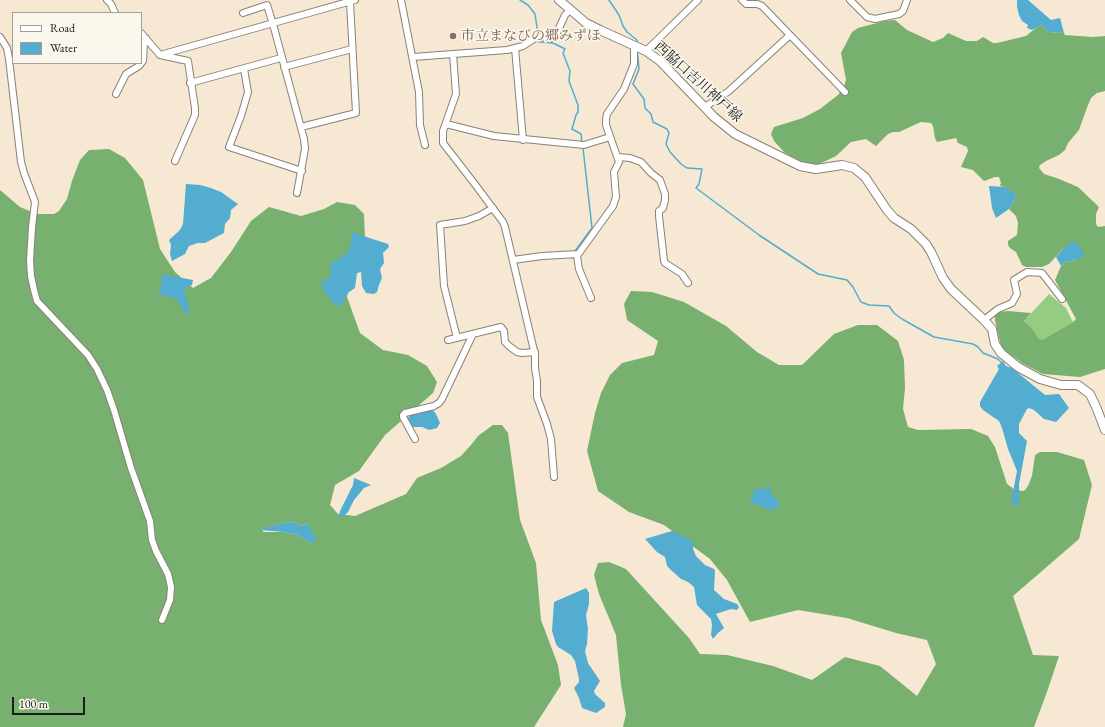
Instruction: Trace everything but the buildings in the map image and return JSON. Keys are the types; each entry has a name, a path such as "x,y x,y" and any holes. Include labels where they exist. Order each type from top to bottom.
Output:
{"main road":[{"name":"西脇口吉川神戸線","path":"559,0 586,23 640,48 660,61 714,117 736,134 800,166 816,169 842,165 854,168 864,177 894,218 911,229 926,244 943,278 951,289 992,329 995,344 1001,353 1018,367 1040,379 1061,385 1078,386 1090,394 1098,409 1105,430"}],"street":[{"path":"107,0 111,4 115,12"},
{"path":"401,0 419,92 420,125 425,145"},
{"path":"591,298 576,260 578,254 613,206 616,197 614,172 619,162 606,125 607,114 624,89 640,48 698,0"},
{"path":"742,0 746,4 757,4 762,6 845,92"},
{"path":"850,0 867,17 875,19 899,14 903,11 907,0"},
{"path":"160,55 352,1 352,49 356,113 301,127"},
{"path":"243,13 267,5 273,24 304,139 305,149 297,193"},
{"path":"413,57 515,48 529,44 537,37 552,38 556,35 565,15 570,10"},
{"path":"705,107 729,91 790,35"},
{"path":"143,36 160,55 188,61 195,115 175,161"},
{"path":"142,62 144,44 143,36"},
{"path":"0,37 7,48 9,59 10,78 21,162 35,202 30,261 31,276 37,301 88,355 98,369 107,390 130,468 150,520 152,540 170,580 170,600 162,620"},
{"path":"515,48 523,140"},
{"path":"284,67 352,49"},
{"path":"453,54 456,94 443,131 443,144 493,208 505,227 534,352 537,397 551,439 554,477"},
{"path":"190,83 281,58"},
{"path":"116,94 126,74 141,64"},
{"path":"244,69 248,92 242,116 229,147 302,171"},
{"path":"446,124 494,136 584,145 610,137"},
{"path":"618,157 630,158 640,162 660,180 665,200 663,208 659,211 664,260 665,263 682,274 688,283"},
{"path":"457,338 444,286 440,225 479,216 493,208"},
{"path":"513,260 542,256 578,254"},
{"path":"984,320 998,309 1012,303 1017,294 1014,280 1027,272 1042,273 1062,299"},
{"path":"448,340 501,327 504,331 506,342 509,346 517,352 534,352"},
{"path":"415,440 402,417 403,415 405,413 434,406 439,403 474,334"}],"green space":[{"path":"895,20 907,30 933,42 943,38 948,33 966,41 977,41 983,37 993,43 997,43 1026,36 1042,25 1048,32 1064,33 1065,35 1093,37 1105,36 1105,91 1097,93 1091,98 1079,130 1068,143 1065,150 1059,155 1040,165 1039,168 1044,174 1078,187 1099,207 1096,214 1096,224 1098,227 1105,226 1105,369 1080,377 1043,374 1022,363 1001,346 995,320 995,316 1000,312 1008,311 1031,313 1024,321 1032,328 1039,339 1043,340 1076,319 1055,280 1061,266 1065,262 1076,260 1063,249 1049,264 1042,267 1026,267 1022,265 1016,252 1008,245 1008,241 1017,235 1018,223 1016,216 1009,209 1016,198 1005,187 1000,186 1001,183 999,177 984,181 973,170 961,167 968,151 967,147 958,143 956,138 937,142 931,123 921,122 899,132 888,134 876,146 866,139 851,142 836,156 819,164 811,164 800,161 785,153 774,141 771,134 774,127 803,118 820,109 838,95 844,87 846,80 841,53 852,32 858,28"},
{"path":"109,149 125,158 143,180 160,249 175,272 193,288 211,278 231,252 251,221 269,207 301,216 324,209 337,202 355,205 364,214 365,240 350,276 347,297 360,333 383,350 408,355 427,366 437,382 433,393 385,435 359,471 335,485 330,505 338,514 355,516 406,494 417,478 441,468 461,456 478,436 493,425 502,425 508,433 520,520 536,563 541,620 558,665 561,685 534,727 0,727 0,190 20,207 37,214 54,214 59,211 67,199 80,160 89,150","holes":["289,522 296,523 301,526 307,523 312,543 298,535 284,532 264,532 261,529"]},
{"path":"631,291 652,292 684,302 726,326 757,352 779,365 802,365 834,334 858,325 877,325 898,341 904,360 905,388 903,409 908,427 918,430 971,429 988,436 995,447 1007,484 1015,490 1024,491 1028,486 1032,476 1035,455 1040,452 1057,452 1084,460 1092,485 1079,539 1013,596 1033,655 1059,656 1034,727 623,727 626,714 621,685 616,635 599,594 594,575 598,563 609,562 626,569 689,638 700,654 727,655 773,666 812,680 845,657 880,666 917,696 936,664 927,640 896,633 847,618 798,610 750,622 727,580 710,559 664,525 629,512 598,491 587,451 601,393 610,375 622,363 654,355 658,341 627,320 624,304"},
{"path":"1049,294 1066,308 1073,322 1043,341 1039,339 1032,328 1024,321"}],"water":[{"path":"1017,0 1028,0 1051,20 1060,18 1064,33 1048,32 1042,25 1032,30 1027,28 1028,25 1022,21 1019,15"},
{"path":"186,184 200,185 211,188 221,192 238,204 231,210 230,218 225,224 224,233 205,243 198,243 189,246 185,254 172,261 170,254 171,245 169,240 180,230 183,224"},
{"path":"989,186 1005,187 1016,195 1016,198 1009,209 996,218 992,208"},
{"path":"351,232 388,244 389,247 383,253 384,263 380,269 382,278 377,292 374,294 366,293 362,286 361,272 357,273 355,288 345,297 343,304 336,306 324,291 321,284 329,278 331,274 331,263 341,258 349,251 352,236"},
{"path":"1073,242 1079,245 1084,256 1076,260 1065,262 1061,266 1056,257 1063,249"},
{"path":"162,274 193,280 192,285 187,287 185,290 189,315 186,314 177,299 158,294 161,287"},
{"path":"1003,361 1006,366 1012,368 1045,395 1059,394 1069,408 1056,422 1044,419 1034,410 1029,408 1019,424 1019,433 1027,441 1019,484 1018,507 1011,503 1017,471 1008,449 1002,428 999,421 983,410 980,406 980,402 999,369 997,366"},
{"path":"431,408 436,414 440,423 437,428 429,430 422,427 412,427 409,425 407,420 410,415"},
{"path":"354,478 371,485 364,488 354,500 348,512 341,517 339,516 340,511 353,485"},
{"path":"770,487 772,495 780,503 778,508 774,508 769,511 764,507 750,502 755,489"},
{"path":"289,522 296,523 301,526 307,523 315,536 316,541 312,543 298,535 260,530"},
{"path":"672,531 694,542 693,549 696,556 705,565 714,569 715,571 714,590 724,599 737,604 739,607 737,610 731,609 716,614 724,628 713,639 711,635 711,619 697,605 694,587 681,579 671,570 667,566 665,557 657,552 645,539"},
{"path":"586,588 589,593 589,604 586,615 588,629 585,651 588,663 600,681 594,691 595,694 605,703 605,707 596,713 582,708 574,688 579,682 575,661 571,655 558,647 552,631 554,602"}],"waterway":[{"path":"520,0 528,5 535,14 538,34"},
{"path":"609,0 619,15 623,26 627,32 637,40 637,44"},
{"path":"538,38 539,42 553,43 565,49 563,53 570,71 569,81 578,105 578,112 572,129 581,134 582,144"},
{"path":"637,49 639,69 633,84 644,99 645,108 651,114 653,122 667,129 669,133 666,144 670,152 687,168 702,169 699,184 696,188 759,235 818,274 847,280 853,287 861,302 869,305 889,306 894,313 902,319 934,337 973,344 983,353 998,359 1002,363"},
{"path":"575,251 592,228 583,148"}],"place":[{"name":"市立まなびの郷みずほ","path":"453,36"}]}
